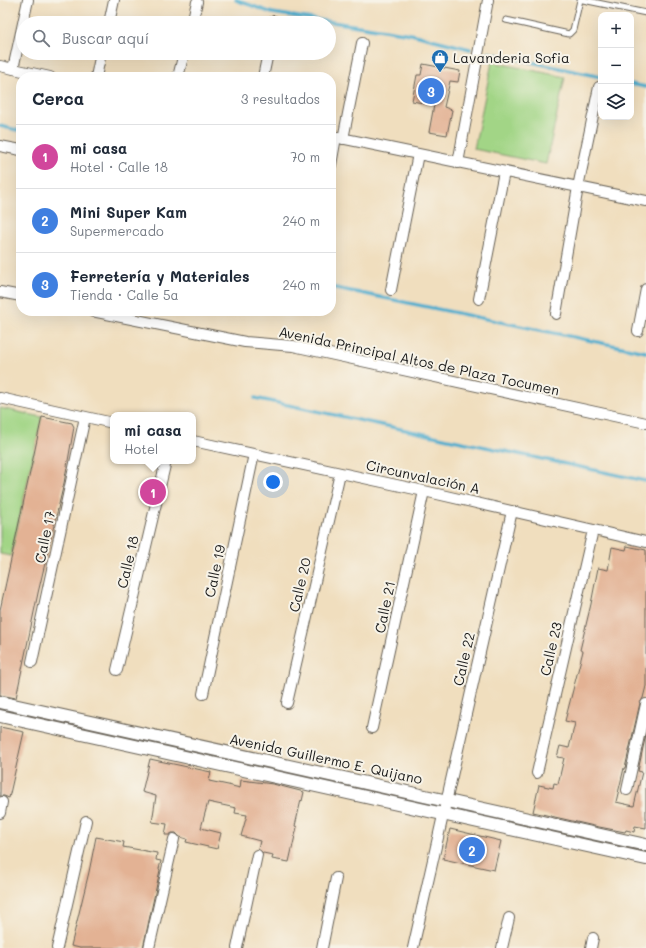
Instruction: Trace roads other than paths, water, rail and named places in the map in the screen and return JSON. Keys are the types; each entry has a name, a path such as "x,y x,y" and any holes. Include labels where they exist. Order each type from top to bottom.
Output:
{"street":[{"path":"25,16 28,0"},
{"path":"111,16 114,0"},
{"path":"458,163 488,0"},
{"path":"194,16 197,2"},
{"path":"362,43 337,137 646,201"},
{"path":"13,69 16,55"},
{"path":"97,72 100,60"},
{"path":"179,72 182,60"},
{"path":"264,72 267,60"},
{"path":"0,66 27,72"},
{"path":"556,314 578,187 598,92"},
{"path":"0,146 16,149"},
{"path":"391,290 418,154"},
{"path":"479,299 504,172"},
{"path":"638,331 646,289"},
{"path":"0,292 16,295"},
{"name":"Avenida Principal Altos de Plaza Tocumen","path":"117,316 245,342 293,346 646,423"},
{"path":"0,398 110,422"},
{"name":"Calle 17","path":"32,662 85,417"},
{"name":"Circunvalación A","path":"196,442 424,491 646,542"},
{"name":"Calle 19","path":"203,694 254,454"},
{"name":"Calle 18","path":"117,670 165,464"},
{"name":"Calle 20","path":"287,703 340,473"},
{"name":"Calle 21","path":"372,728 424,491"},
{"name":"Calle 22","path":"413,948 512,511"},
{"name":"Calle 23","path":"537,773 592,530"},
{"name":"Avenida Guillermo E. Quijano","path":"0,702 646,845"},
{"path":"627,790 646,704"},
{"name":"Avenida Guillermo E. Quijano","path":"0,716 646,858"},
{"path":"60,729 63,716"},
{"path":"258,773 261,760"},
{"path":"0,813 2,802"},
{"path":"57,948 86,821"},
{"path":"149,948 174,839"},
{"path":"236,948 257,855"},
{"path":"322,948 336,878"},
{"path":"502,948 509,918"},
{"path":"591,948 593,938"}],"lane":[{"path":"506,20 569,34 573,30 581,0 646,13"}],"waterway":[{"path":"236,0 272,13 292,16"},
{"path":"336,23 411,34 470,49"},
{"path":"489,53 598,76"},
{"path":"634,85 646,87"},
{"path":"0,126 16,130"},
{"path":"336,288 646,352"},
{"path":"255,398 646,481"}],"place":[{"name":"Lavanderia Sofia","path":"440,73"},
{"name":"Ferretería y Materiales","path":"431,91"},
{"name":"mi casa","path":"153,492"},
{"name":"Mini Super Kam","path":"472,850"}]}
